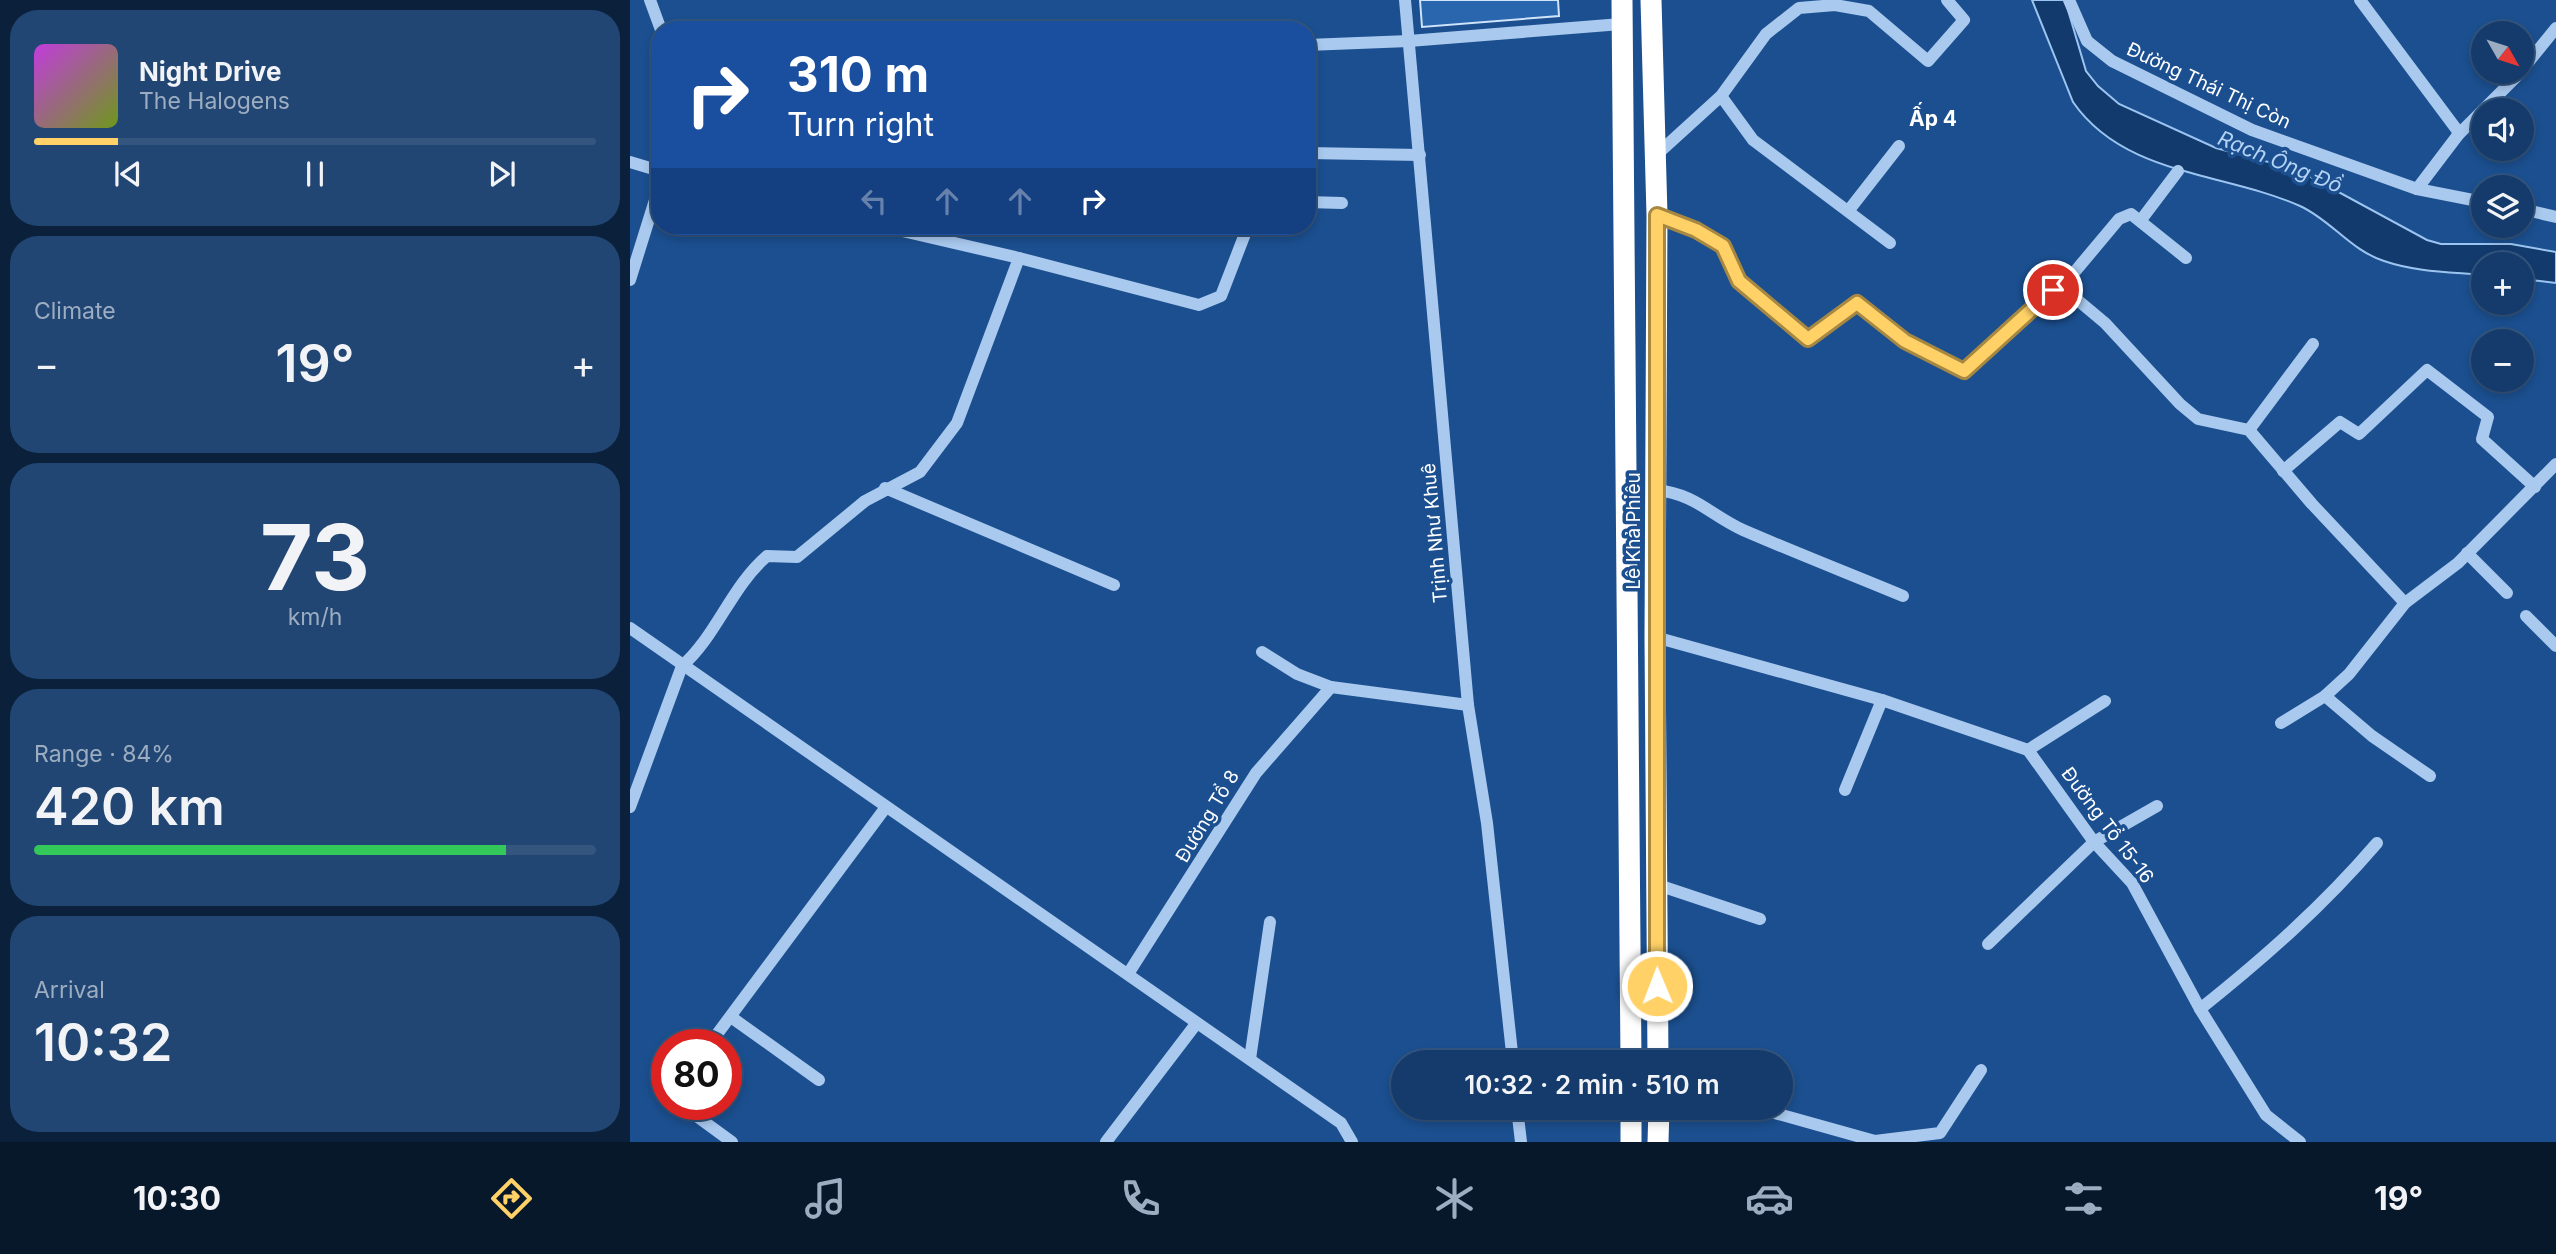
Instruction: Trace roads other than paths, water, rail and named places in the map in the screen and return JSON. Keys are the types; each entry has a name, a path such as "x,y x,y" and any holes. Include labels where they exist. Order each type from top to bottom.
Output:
{"highway":[{"name":"Lê Khả Phiêu","path":"1622,0 1631,1050"},
{"name":"Lê Khả Phiêu","path":"1651,0 1657,215 1655,884 1658,1050"},
{"path":"1631,1120 1632,1142"},
{"path":"1658,1142 1659,1120"}],"street":[{"path":"650,0 658,21"},
{"name":"Trịnh Như Khuê","path":"1405,0 1468,705 1487,823 1512,1050"},
{"path":"1654,157 1721,96 1766,34 1799,8 1835,5 1869,11 1928,61 1964,20 1947,0"},
{"name":"Đường Thái Thị Còn","path":"2069,0 2087,41 2112,61 2252,130 2417,189 2471,200"},
{"path":"2361,0 2458,135"},
{"path":"1316,44 1409,41 1621,24"},
{"path":"2534,55 2556,28"},
{"path":"2495,98 2508,84"},
{"path":"1721,96 1754,140 1891,243"},
{"path":"2417,189 2471,122"},
{"path":"1849,210 1899,146"},
{"path":"1316,153 1420,155"},
{"path":"630,162 651,168"},
{"path":"2141,220 2178,172"},
{"path":"1316,202 1342,203"},
{"path":"630,280 636,238 651,204"},
{"path":"2534,212 2556,217"},
{"path":"1657,215 1696,230 1723,246 1739,281 1808,339 1857,303 1905,341 1964,371 2053,290 2062,287 2119,219 2131,214 2186,258"},
{"path":"920,235 1199,305 1220,296 1244,235"},
{"path":"630,807 682,666 695,654 752,569 767,556 797,557 885,488 919,472 957,423 1019,258"},
{"path":"2062,287 2105,323 2180,404 2198,419 2249,430 2283,471 2405,603"},
{"path":"2249,430 2313,344"},
{"path":"2283,471 2340,422 2358,434 2427,370 2488,417 2482,439 2535,487"},
{"path":"2281,723 2325,696 2349,674 2405,603 2467,553 2556,464"},
{"path":"885,488 1114,585"},
{"path":"1656,490 1676,492 1697,501 1740,528 1903,596"},
{"path":"2467,553 2507,593"},
{"path":"2526,616 2556,646"},
{"path":"630,628 1341,1123 1352,1142"},
{"path":"1655,637 1882,700 2028,750 2105,701"},
{"path":"1262,652 1297,674 1331,687 1468,705"},
{"name":"Đường Tổ 8","path":"1129,974 1256,773 1331,687"},
{"path":"2325,696 2372,736 2430,776"},
{"path":"1845,790 1882,700"},
{"name":"Đường Tổ 15-16","path":"2028,750 2094,842 2132,883 2200,1009 2266,1115 2300,1142"},
{"path":"1988,944 2094,842 2157,806"},
{"path":"722,1029 886,807"},
{"path":"2200,1009 2264,959 2336,891 2377,843"},
{"path":"1655,884 1760,919"},
{"path":"1250,1059 1270,922"},
{"path":"731,1017 819,1080"},
{"path":"1106,1142 1196,1024"},
{"path":"1793,1118 1875,1141 1940,1133 1982,1070"},
{"path":"702,1120 732,1142"},
{"path":"1518,1120 1521,1142"}],"water":[{"path":"2032,0 2065,0 2086,71 2098,86 2119,104 2216,148 2298,170 2427,240 2441,244 2511,244 2556,252 2556,283 2534,280 2534,252 2471,252 2471,274 2421,269 2384,261 2361,250 2300,206 2271,195 2177,169 2119,145 2094,126 2073,102"}],"district":[{"name":"Ấp 4","path":"1933,119"}],"water label":[{"name":"Rạch Ông Đồ","path":"2280,162"}]}
